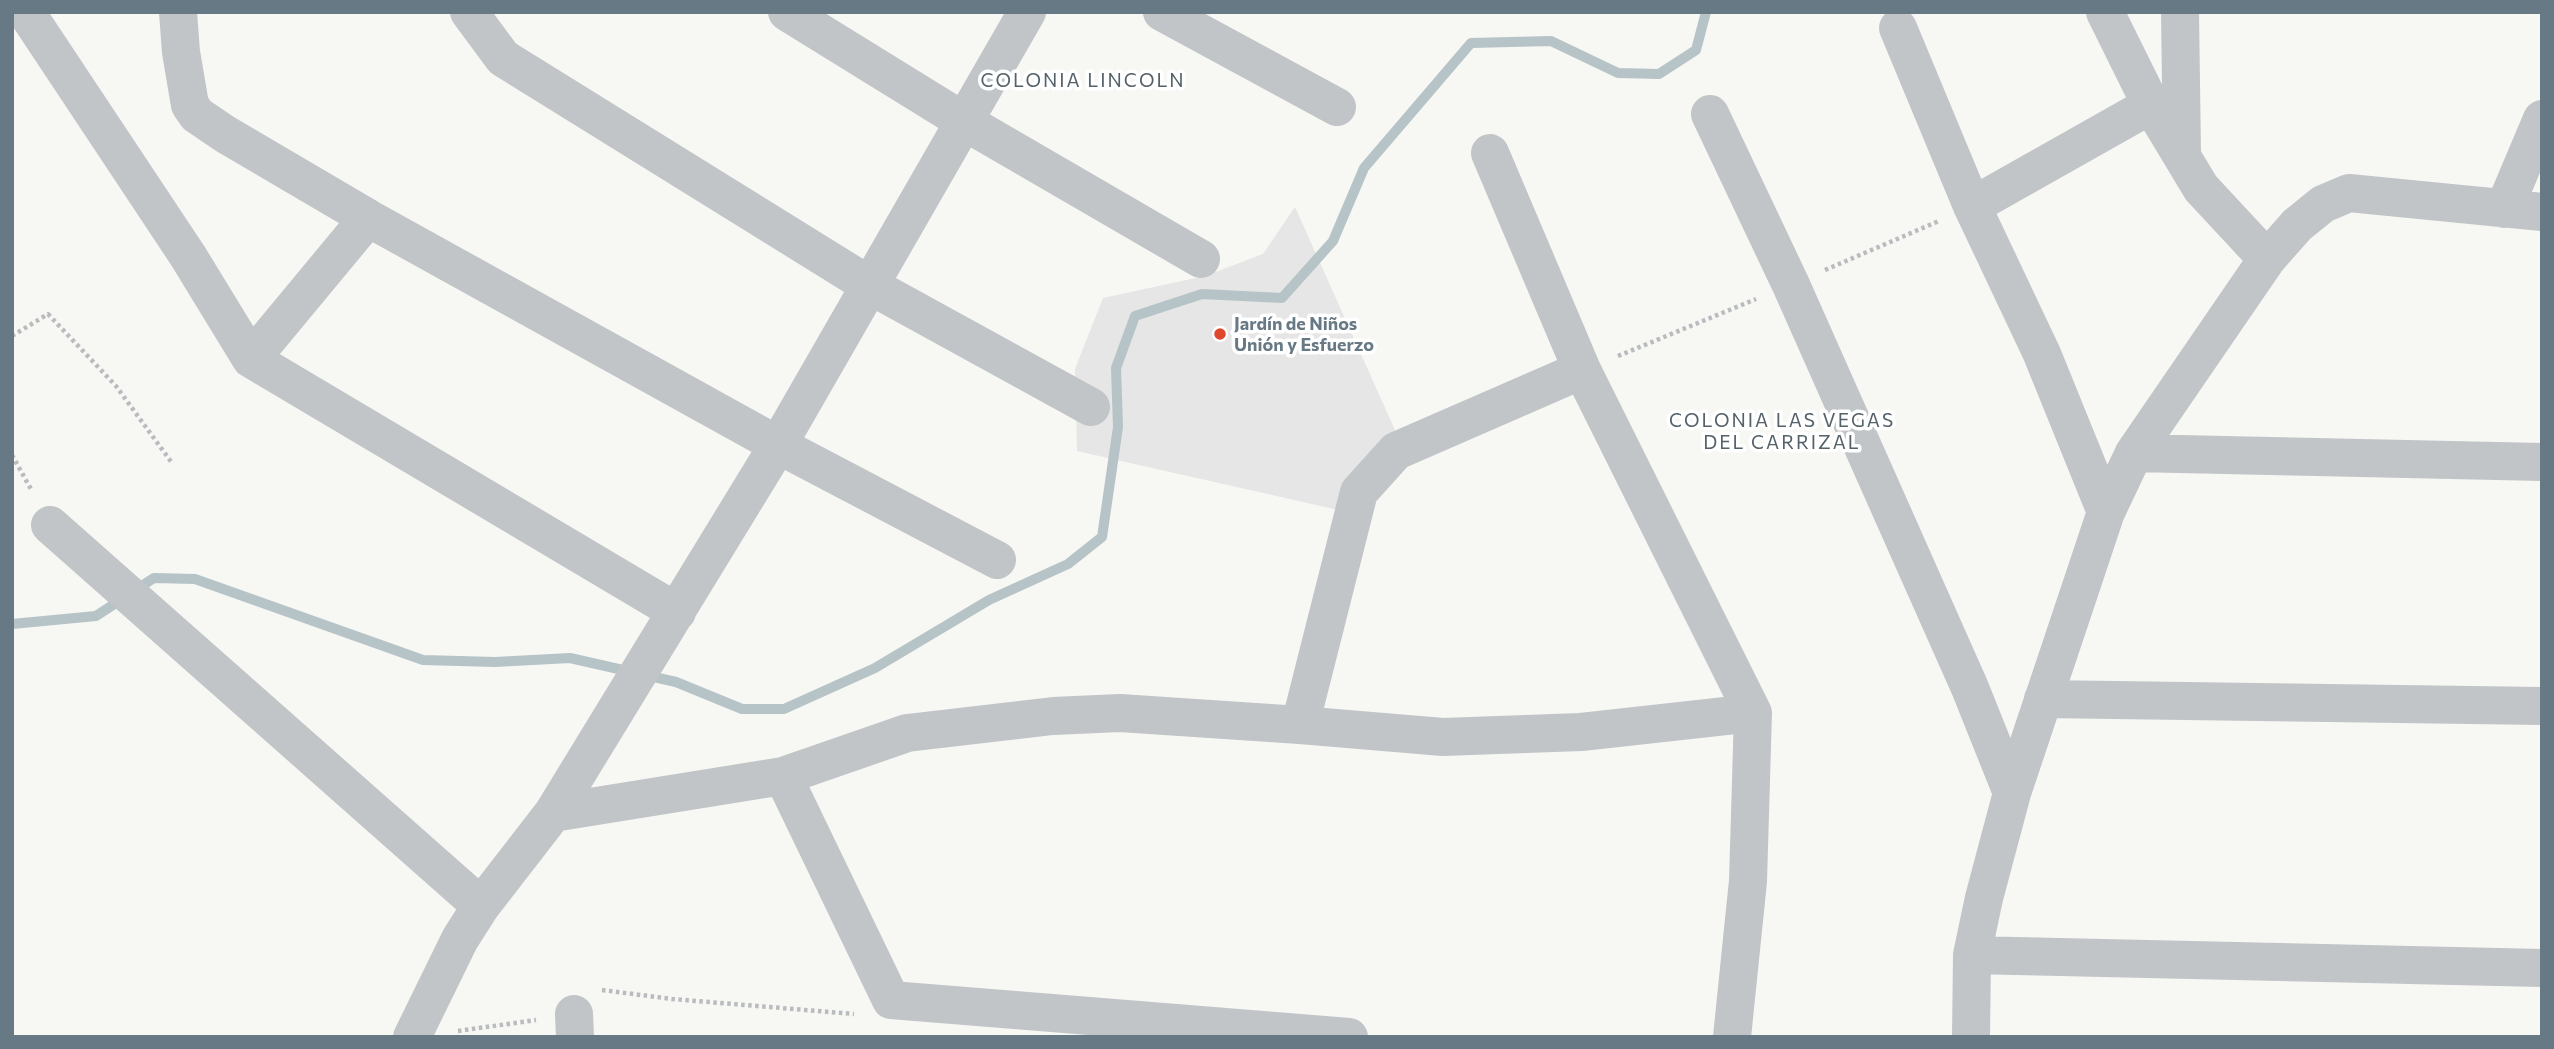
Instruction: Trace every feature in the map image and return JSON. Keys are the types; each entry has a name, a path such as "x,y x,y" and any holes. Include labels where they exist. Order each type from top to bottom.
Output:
{"street":[{"path":"26,12 188,256 251,359 670,623"},
{"path":"178,12 181,52 190,104 197,115 225,134 368,218 778,445 997,559"},
{"path":"469,12 503,58 869,285 1091,407"},
{"path":"786,12 965,122 1201,259"},
{"path":"429,1035 460,939 481,906 554,813 622,702 778,445 1027,12"},
{"path":"1163,12 1337,107"},
{"path":"2105,12 2151,105 2201,188 2267,260"},
{"path":"2179,12 2182,157"},
{"path":"1898,28 1972,206 2042,354 2106,512"},
{"path":"1972,206 2151,105"},
{"path":"1710,114 1791,285 1970,688 2012,793"},
{"path":"2504,209 2542,119"},
{"path":"1490,153 1582,370 1753,713 1748,881 1732,1037"},
{"path":"1971,1037 1972,955 1984,898 2012,793 2106,512 2134,453 2267,260 2305,218 2323,204 2349,193 2542,212"},
{"path":"251,359 368,218"},
{"path":"1300,725 1359,492 1396,451 1582,370"},
{"path":"2134,453 2542,461"},
{"path":"50,525 481,906"},
{"path":"2043,699 2542,706"},
{"path":"554,813 783,776 907,733 1053,716 1120,713 1443,737 1581,732 1753,713"},
{"path":"783,776 891,1000 1349,1037"},
{"path":"1972,955 2542,968"}],"path":[{"path":"12,336 48,314 117,386 172,463"},
{"path":"429,1035 575,1025 601,990 672,999 858,1014 891,1000"}],"shaded area":[{"name":"Jardín de Niños Unión y Esfuerzo","path":"1295,207 1399,439 1343,511 1077,451 1075,369 1103,298 1205,276 1263,254"}],"waterway":[{"path":"135,590 154,578 195,579 423,660 495,662 570,658 676,682 742,709 784,709 875,668 989,600 1068,564 1102,537 1118,427 1116,368 1135,316 1202,294 1282,298 1333,241 1364,168 1471,43 1551,41 1618,73 1659,74 1696,50 1706,12"},
{"path":"12,624 96,616 122,599"}],"place":[{"name":"Jardín de Niños Unión y Esfuerzo","path":"1220,334"}],"district":[{"name":"COLONIA LINCOLN","path":"1083,81"},
{"name":"COLONIA LAS VEGAS DEL CARRIZAL","path":"1782,432"}]}
